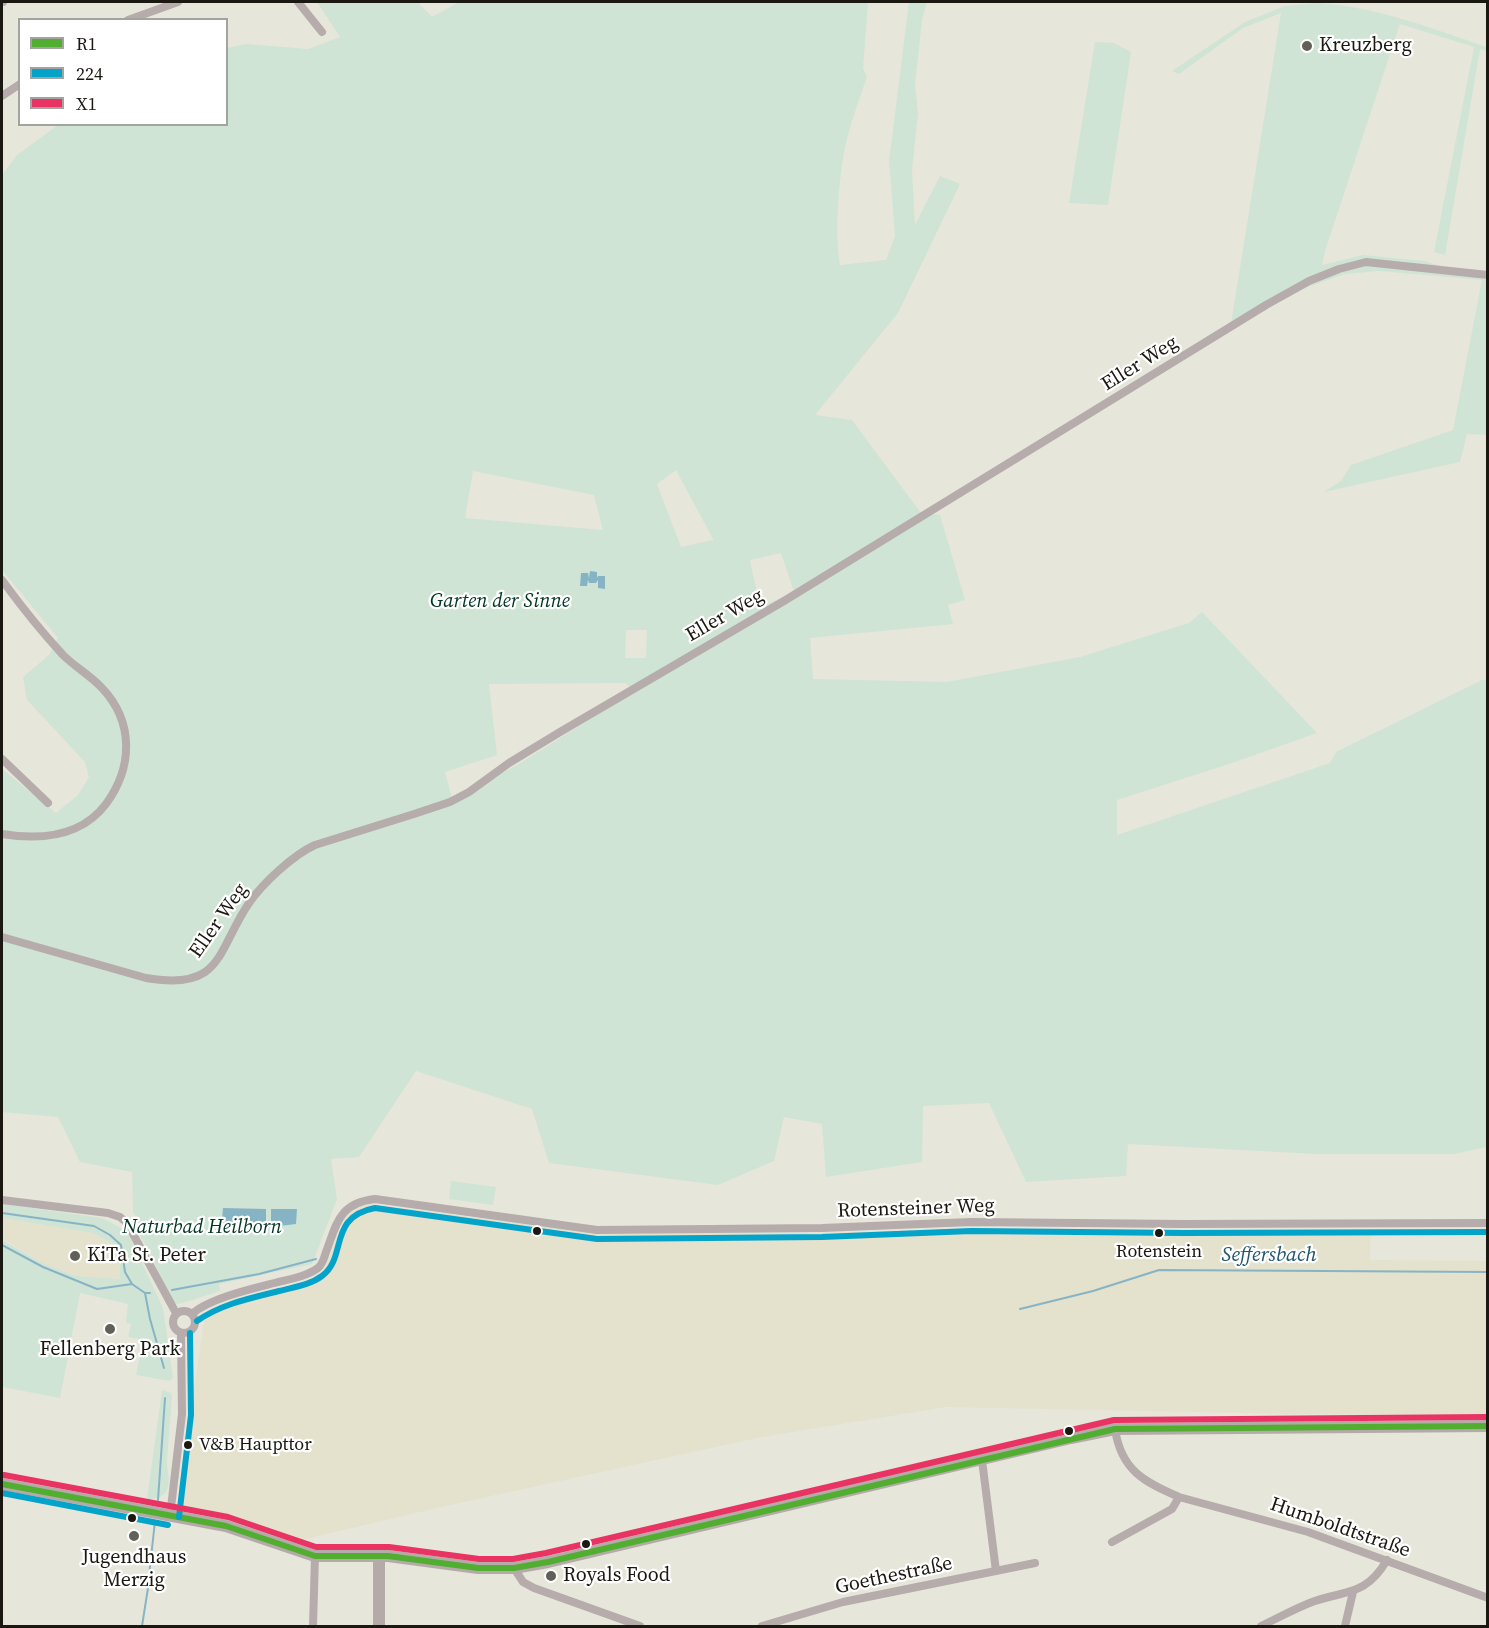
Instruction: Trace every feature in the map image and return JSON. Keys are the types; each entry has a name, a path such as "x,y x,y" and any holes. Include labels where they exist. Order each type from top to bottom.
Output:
{"main road":[{"path":"2,1484 226,1526 315,1556 379,1556 478,1568 514,1568 1115,1430 1488,1426"},
{"path":"379,1556 380,1626"}],"street":[{"path":"134,18 178,2"},
{"path":"298,2 322,33"},
{"path":"2,96 18,85"},
{"name":"Eller Weg","path":"2,937 146,978 163,981 192,979 207,971 225,949 250,902 281,868 304,850 315,844 450,802 469,792 509,763 784,601 1266,305 1309,281 1365,262 1488,275"},
{"path":"2,580 65,656 111,698 123,722 127,746 124,771 120,782 104,807 87,824 68,832 51,835 21,837 2,834"},
{"path":"2,759 48,803"},
{"name":"Rotensteiner Weg","path":"192,1314 207,1303 294,1278 317,1269 323,1263 338,1220 349,1207 362,1201 375,1199 597,1230 822,1228 971,1222 1488,1223"},
{"path":"2,1200 108,1213 120,1217 127,1222 176,1314"},
{"path":"182,1311 192,1314 195,1320 194,1327 189,1332 181,1333 176,1330 172,1324 176,1314 182,1311"},
{"path":"170,1516 182,1414 181,1333"},
{"name":"Humboldtstraße","path":"1115,1430 1117,1443 1125,1462 1132,1470 1142,1478 1179,1497 1308,1532 1488,1598"},
{"path":"982,1460 996,1571"},
{"path":"1112,1542 1172,1509 1179,1497"},
{"path":"313,1626 315,1556"},
{"path":"1262,1626 1311,1603 1353,1592 1376,1576 1386,1560"},
{"name":"Goethestraße","path":"762,1626 843,1602 1035,1563"},
{"path":"514,1568 524,1582 534,1588 640,1626"},
{"path":"1346,1626 1353,1592"}],"shaded area":[{"path":"370,1204 588,1232 809,1233 939,1230 1371,1229 1370,1260 1487,1261 1487,1415 945,1407 757,1438 297,1541 182,1505 191,1409 205,1316 230,1301 320,1281 340,1230 351,1210"},
{"name":"KiTa St. Peter","path":"2,1218 93,1233 121,1247 120,1279 76,1276 44,1264 2,1240"}],"green space":[{"path":"317,2 418,2 432,17 459,2 868,2 863,69 867,77 848,135 840,182 837,236 840,265 886,260 895,236 889,161 909,2 927,2 922,20 915,84 918,113 912,170 915,225 940,176 960,184 898,313 815,415 852,420 921,513 940,515 965,600 948,605 953,624 810,638 813,679 947,682 1080,657 1189,623 1202,612 1317,733 1117,800 1117,835 1330,763 1336,752 1482,680 1487,680 1487,1147 1454,1154 1316,1154 1128,1144 1126,1176 1026,1182 989,1103 923,1106 922,1162 826,1177 822,1124 784,1117 774,1161 718,1185 549,1163 532,1109 416,1071 359,1157 331,1159 337,1199 312,1264 219,1284 220,1291 183,1303 177,1304 172,1301 149,1251 131,1220 136,1217 133,1212 132,1172 80,1162 58,1117 2,1112 2,769 56,813 78,795 89,777 85,762 27,700 23,677 49,655 58,638 2,570 2,175 17,155 57,126 228,126 228,48 246,44 308,49 340,37","holes":["676,470 713,539 713,540 681,547 657,484","473,471 594,495 603,530 465,518","781,553 794,592 760,607 750,560","626,630 647,630 646,658 625,658","625,683 635,691 517,765 452,799 445,772 497,755 489,684"]},
{"path":"1318,3 1383,14 1487,47 1487,51 1480,49 1445,255 1434,252 1474,47 1400,24 1322,265 1363,255 1424,261 1487,280 1487,435 1467,434 1460,462 1324,492 1341,481 1351,465 1453,430 1482,280 1379,271 1345,274 1308,287 1230,330 1281,13 1243,28 1179,74 1172,71 1245,22 1285,6"},
{"path":"1095,42 1114,43 1131,52 1108,205 1069,203"},
{"path":"451,1181 496,1187 493,1205 449,1199"},
{"path":"2,1204 102,1218 127,1231 163,1308 173,1378 170,1381 136,1375 143,1340 128,1337 131,1324 126,1323 128,1304 80,1293 60,1398 2,1387 2,1240 44,1264 76,1276 120,1279 120,1247 93,1233 2,1218"},
{"path":"162,1390 171,1393 172,1396 167,1462 169,1483 163,1495 147,1499"}],"water":[{"path":"590,571 597,572 597,578 605,576 605,589 598,588 598,580 596,583 589,583 588,580 587,586 580,586 581,573 588,573 589,578"},
{"path":"223,1208 266,1209 266,1227 221,1233"},
{"path":"271,1209 297,1209 296,1224 271,1227"}],"waterway":[{"name":"Seffersbach","path":"2,1213 94,1226 110,1235 121,1245 125,1272 132,1284 145,1293 150,1293"},
{"path":"2,1245 43,1267 97,1289 132,1284"},
{"name":"Seffersbach","path":"172,1290 259,1274 316,1259"},
{"name":"Seffersbach","path":"1020,1309 1093,1291 1159,1270 1488,1272"},
{"path":"145,1293 164,1368"},
{"path":"158,1500 165,1398"},
{"path":"149,1576 155,1521"},
{"path":"142,1626 148,1588"}],"transit line":[{"name":"224","path":"197,1321 237,1302 312,1282 322,1276 330,1268 344,1228 350,1220 360,1213 375,1208 597,1239 822,1237 971,1231 1488,1232"},
{"name":"224","path":"179,1517 191,1415 190,1333"},
{"name":"X1","path":"4,1475 228,1517 316,1547 389,1547 479,1559 513,1559 1114,1420 1488,1417"},
{"name":"R1","path":"2,1484 226,1526 315,1556 388,1556 478,1568 514,1568 548,1562 1115,1429 1488,1426"},
{"name":"224","path":"2,1493 168,1525"}],"place":[{"name":"Kreuzberg","path":"1307,46"},
{"name":"Rotenstein","path":"1159,1233"},
{"name":"KiTa St. Peter","path":"75,1256"},
{"name":"Fellenberg Park","path":"110,1329"},
{"name":"V&B Haupttor","path":"188,1445"},
{"name":"Jugendhaus Merzig","path":"134,1536"},
{"name":"Royals Food","path":"551,1576"}],"park label":[{"name":"Garten der Sinne","path":"500,602"},
{"name":"Naturbad Heilborn","path":"202,1228"}]}
